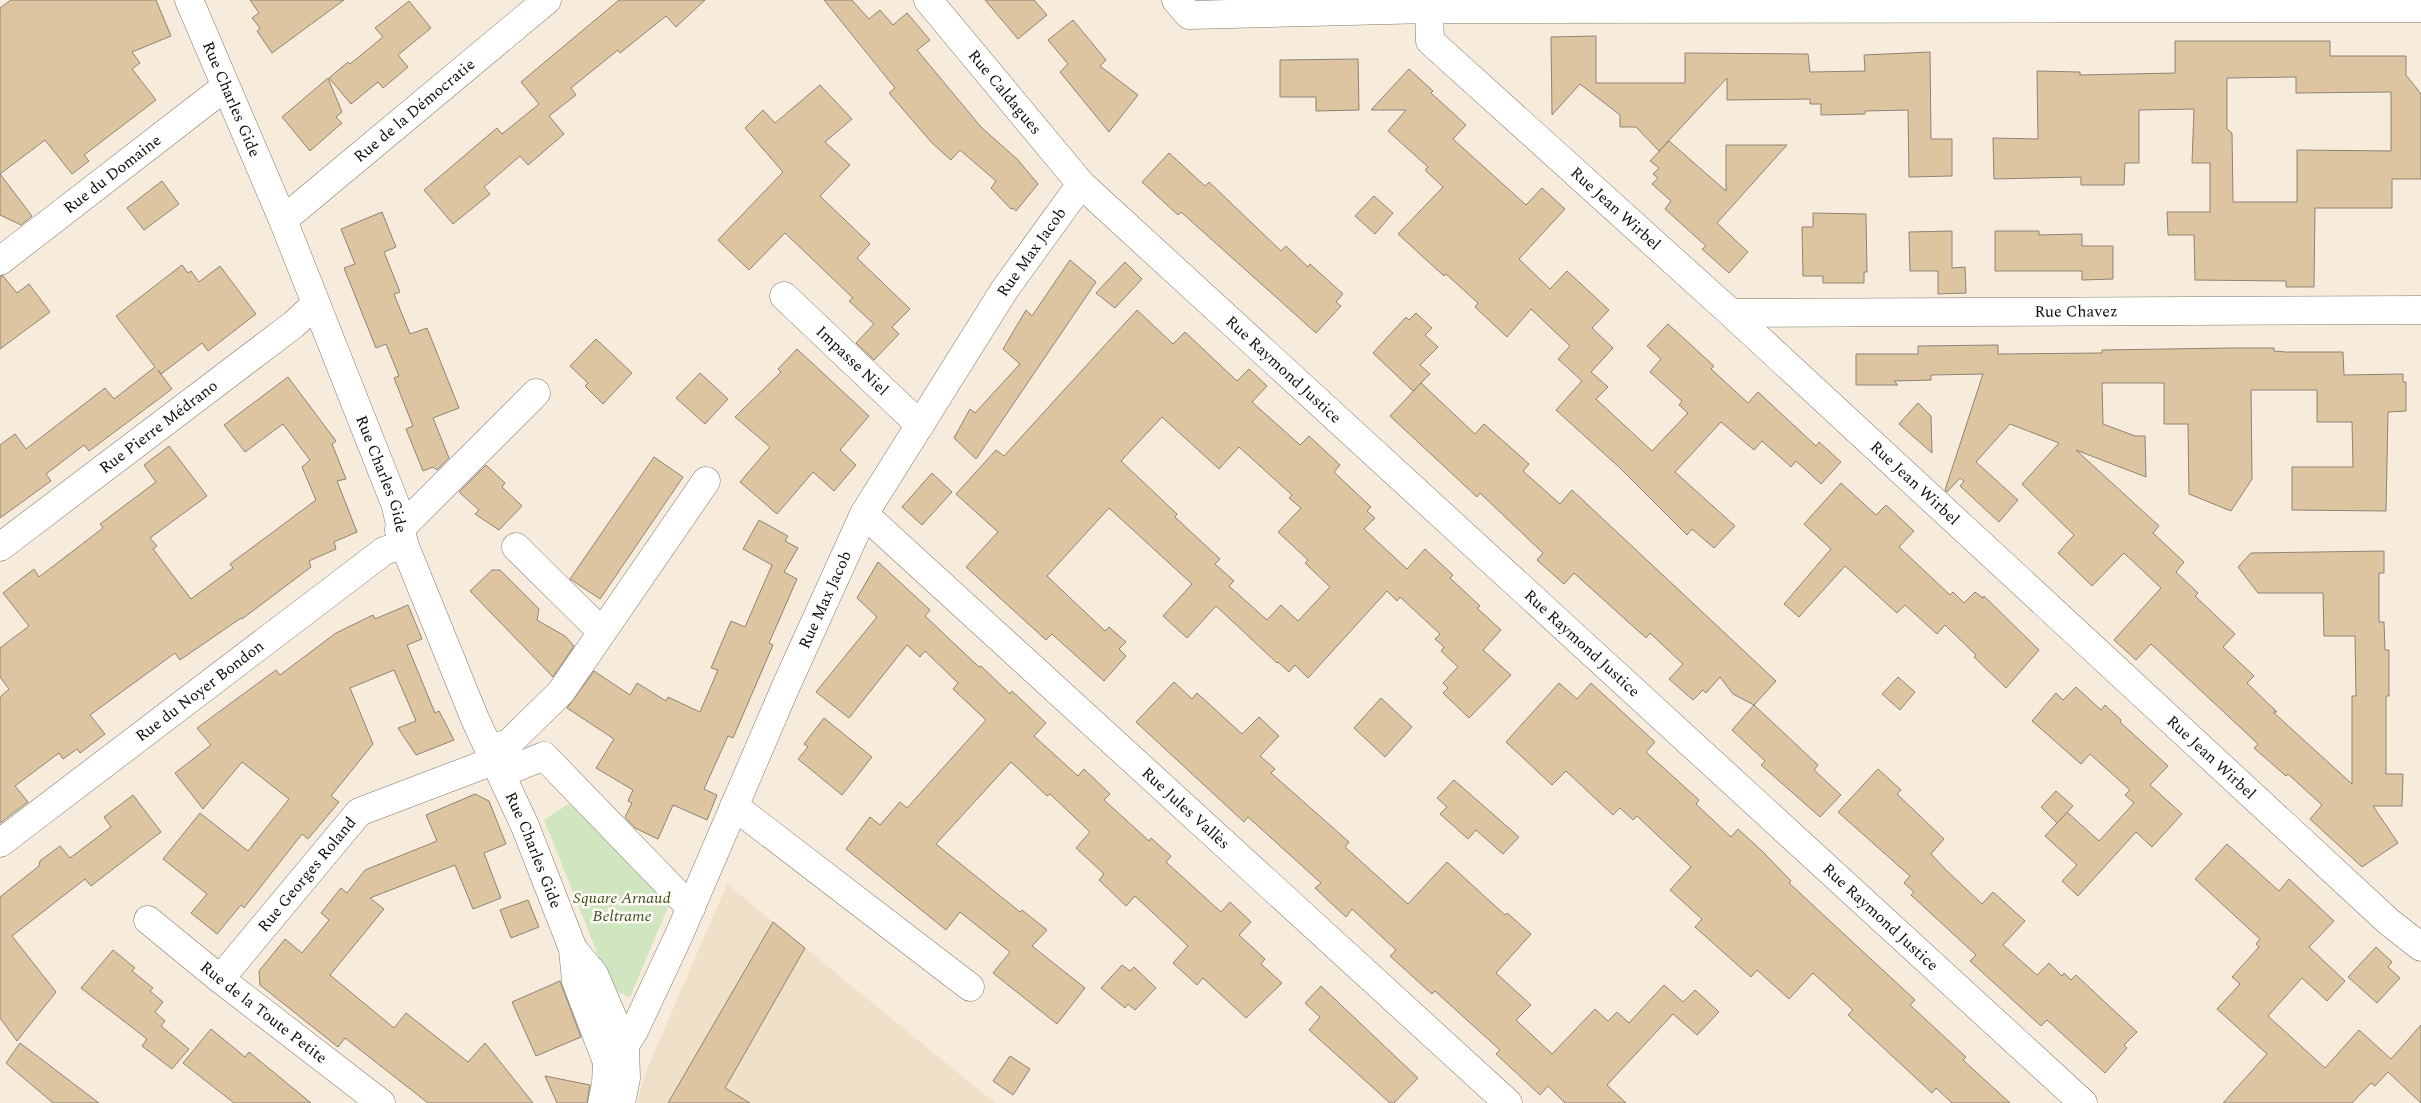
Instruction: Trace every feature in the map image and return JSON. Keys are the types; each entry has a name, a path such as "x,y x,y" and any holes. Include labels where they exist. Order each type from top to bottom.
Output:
{"street":[{"name":"Rue Charles Gide","path":"189,0 283,220 396,506 401,537 475,719 526,826 573,949 594,974 616,1054 626,1078 621,1103"},
{"name":"Rue de la Démocratie","path":"283,220 547,0"},
{"name":"Rue Caldagues","path":"928,0 1080,184"},
{"path":"1183,8 1433,5 2421,8"},
{"name":"Rue Jean Wirbel","path":"1433,5 1430,41 1731,313 2382,915 2421,946"},
{"name":"Rue du Domaine","path":"0,261 225,87"},
{"name":"Rue Max Jacob","path":"616,1054 691,908 734,806 864,514 1005,289 1080,184"},
{"name":"Rue Raymond Justice","path":"1080,184 2083,1103"},
{"name":"Impasse Niel","path":"784,296 920,425"},
{"name":"Rue Pierre Médrano","path":"0,547 292,325 316,304"},
{"name":"Rue Chavez","path":"1731,313 2421,310"},
{"path":"401,537 536,393"},
{"path":"496,760 508,744 561,692 706,481"},
{"name":"Rue Jules Vallès","path":"864,514 1508,1103"},
{"name":"Rue du Noyer Bondon","path":"0,843 401,537"},
{"path":"516,547 602,632"},
{"path":"496,760 544,756 691,908"},
{"name":"Rue Georges Roland","path":"220,979 359,812 496,760"},
{"path":"734,806 970,987"},
{"name":"Rue de la Toute Petite","path":"148,920 220,979 381,1103"},
{"name":"Rue Charles Gide","path":"602,1103 616,1054"}],"shaded area":[{"path":"727,884 995,1103 637,1103 645,1074"}],"green space":[{"name":"Square Arnaud Beltrame","path":"575,800 671,900 630,997 612,990 544,820"}],"building":[{"path":"11,0 156,0 171,36 132,52 140,63 132,69 156,100 84,155 89,161 72,174 45,140 0,174 0,8"},
{"path":"250,0 344,0 272,53 257,31 260,28 252,18 259,13"},
{"path":"619,0 705,0 676,27 666,16 620,53 618,50 571,88 576,95 549,116 564,134 528,165 520,156 484,187 490,194 453,224 424,190 497,128 502,134 539,104 521,82"},
{"path":"824,0 852,0 869,19 880,10 893,25 907,13 930,40 917,50 981,127 1018,160 1038,184 1016,211 1013,208 1011,209 991,188 996,181 960,150 951,160 932,143 889,93 895,88"},
{"path":"985,0 1034,0 1047,15 1018,39"},
{"path":"409,1 431,28 398,55 408,67 383,88 378,82 351,104 329,78 348,62 350,64 383,37 375,28"},
{"path":"1073,20 1106,60 1100,66 1138,95 1109,132 1060,72 1068,64 1048,40"},
{"path":"1596,36 1596,83 1685,83 1685,53 1808,54 1810,72 1865,71 1864,55 1930,52 1931,139 1952,139 1952,176 1909,177 1908,110 1865,111 1865,114 1821,115 1821,104 1810,104 1810,99 1727,100 1727,78 1659,151 1636,127 1620,127 1620,115 1580,84 1552,115 1551,37"},
{"path":"2175,41 2330,41 2330,56 2406,56 2406,75 2421,94 2421,179 2392,179 2392,208 2315,208 2314,287 2286,287 2286,281 2195,280 2194,235 2168,235 2167,212 2210,212 2210,163 2192,163 2194,109 2139,110 2139,163 2125,163 2124,185 2081,185 2081,177 1994,179 1993,138 2038,139 2037,71 2080,72 2080,75 2175,73","holes":["2296,77 2296,93 2391,92 2391,151 2297,150 2297,202 2233,202 2232,133 2227,129 2227,78"]},
{"path":"1358,59 1359,110 1316,111 1316,97 1280,97 1280,60"},
{"path":"1409,69 1433,91 1431,93 1466,125 1453,139 1526,205 1542,188 1565,209 1519,259 1550,289 1567,271 1609,310 1592,328 1613,348 1591,372 1608,387 1596,399 1652,451 1688,413 1679,405 1682,401 1650,372 1661,359 1647,346 1668,324 1714,366 1711,369 1748,403 1758,392 1816,446 1819,442 1841,462 1821,484 1796,461 1791,467 1762,441 1754,450 1721,422 1675,472 1735,526 1714,548 1692,529 1687,535 1620,468 1556,410 1582,381 1558,359 1570,346 1531,309 1507,337 1475,307 1478,303 1446,274 1444,276 1398,234 1443,187 1425,170 1428,167 1388,131 1406,110 1371,110"},
{"path":"328,78 342,112 336,117 342,123 310,151 282,117"},
{"path":"820,85 852,119 825,142 850,165 820,196 870,244 857,258 910,309 892,327 899,334 874,360 856,343 874,324 849,301 853,298 785,233 749,270 718,240 783,172 745,128 763,110 775,123"},
{"path":"1669,141 1726,191 1726,145 1787,145 1717,223 1748,252 1729,273 1702,249 1706,246 1665,209 1671,201 1652,184 1658,178 1653,174 1659,168 1650,161"},
{"path":"1169,153 1205,186 1209,182 1281,251 1286,246 1308,267 1310,264 1343,294 1336,302 1341,306 1316,333 1181,212 1178,215 1142,182"},
{"path":"0,174 32,216 21,225 0,215"},
{"path":"162,181 179,204 144,230 127,208"},
{"path":"1374,196 1393,213 1375,234 1355,216"},
{"path":"382,212 396,247 384,252 400,292 394,294 410,334 427,328 459,408 433,418 449,458 437,470 433,467 423,471 406,429 413,426 394,378 399,376 386,344 376,348 344,268 355,264 341,229"},
{"path":"1813,213 1866,214 1867,272 1864,272 1864,283 1823,283 1823,276 1803,276 1802,227 1813,227"},
{"path":"1952,231 1952,268 1965,267 1966,293 1938,294 1938,271 1910,271 1909,232"},
{"path":"1995,231 2039,231 2039,235 2082,234 2082,246 2113,246 2113,279 2082,280 2082,271 1995,271"},
{"path":"1070,260 1096,282 976,459 954,438 970,409 975,413 1020,364 1003,349 1026,310 1032,316"},
{"path":"1125,262 1142,279 1115,308 1096,293"},
{"path":"182,265 188,273 191,271 199,282 220,266 256,314 208,351 202,343 161,374 158,370 172,389 89,451 84,445 46,474 51,481 0,518 0,445 15,434 26,449 105,388 114,399 155,367 116,316"},
{"path":"0,276 3,276 17,293 29,284 50,312 0,349"},
{"path":"1137,310 1173,344 1185,332 1237,381 1249,369 1267,386 1252,402 1300,445 1309,436 1340,465 1334,472 1371,507 1367,511 1375,518 1364,529 1407,569 1425,549 1453,575 1450,578 1480,606 1477,608 1501,630 1483,650 1511,675 1469,718 1443,693 1448,688 1443,683 1458,667 1441,651 1444,647 1435,639 1440,634 1400,597 1397,601 1387,591 1308,678 1295,665 1289,672 1277,663 1216,606 1187,638 1163,616 1192,584 1109,508 1047,576 1105,631 1109,627 1126,642 1119,649 1126,656 1104,681 1052,634 1046,640 966,567 998,532 956,494 996,450 1004,456","holes":["1162,417 1219,469 1239,447 1292,495 1289,498 1301,508 1278,532 1308,560 1305,563 1330,587 1298,621 1281,605 1267,620 1229,586 1234,581 1215,564 1220,559 1175,517 1177,514 1121,461"]},
{"path":"1416,313 1432,328 1425,335 1438,347 1420,365 1430,374 1413,391 1373,353 1406,317 1409,320"},
{"path":"596,339 632,373 603,404 585,386 588,383 570,366"},
{"path":"1998,345 1998,354 2102,353 2102,350 2231,348 2274,348 2274,351 2286,352 2343,352 2344,375 2403,374 2403,382 2406,382 2406,411 2388,412 2386,511 2292,510 2292,467 2353,467 2352,422 2317,422 2317,390 2251,390 2252,479 2231,511 2189,494 2188,424 2164,424 2164,383 2102,383 2103,424 2135,436 2145,436 2146,477 2076,450 2159,526 2153,533 2184,562 2176,572 2198,593 2195,596 2235,634 2223,647 2254,676 2247,683 2277,712 2273,712 2352,784 2352,696 2356,696 2355,636 2324,636 2323,593 2258,593 2238,567 2251,553 2384,551 2384,573 2379,573 2379,622 2384,622 2385,650 2389,650 2389,696 2386,696 2386,774 2403,774 2402,806 2373,806 2398,843 2362,867 2310,819 2322,805 2288,774 2286,776 2254,748 2258,744 2151,644 2136,660 2114,640 2161,588 2124,553 2092,586 2058,553 2074,535 2022,484 2059,443 2010,424 1976,462 2018,500 1999,522 1960,486 1964,481 1960,478 1947,492 1945,490 1983,374 1931,375 1931,380 1894,381 1898,385 1856,385 1856,354 1918,354 1918,346"},
{"path":"797,349 869,416 840,450 856,465 834,491 813,472 777,514 740,482 770,447 735,417 781,372 778,369"},
{"path":"700,373 728,399 705,424 676,398"},
{"path":"288,377 336,441 332,444 346,479 337,481 357,532 334,542 336,549 309,561 311,567 242,619 180,660 175,653 90,715 105,734 80,753 77,749 63,759 59,753 15,786 28,802 0,823 0,697 9,689 0,677 0,648 29,626 3,593 34,569 39,577 103,528 100,524 156,482 144,465 169,446 207,496 150,538 157,546 153,549 191,599 233,568 230,564 316,500 302,467 310,460 283,424 245,452 224,425"},
{"path":"1421,383 1475,434 1484,424 1529,464 1523,471 1560,504 1572,490 1776,681 1754,705 1733,694 1720,677 1706,693 1703,690 1693,700 1669,679 1683,664 1650,633 1646,638 1574,573 1564,584 1537,560 1543,553 1480,493 1477,497 1390,416"},
{"path":"1918,403 1931,416 1932,453 1899,424"},
{"path":"654,457 683,477 600,599 570,579"},
{"path":"486,465 505,483 502,487 522,506 499,530 475,514 479,510 459,492"},
{"path":"932,473 952,492 922,525 902,507"},
{"path":"1841,483 1876,515 1886,505 1914,531 1899,547 1950,595 1953,592 1964,603 1975,592 1983,598 1984,596 2039,650 2006,688 1945,625 1937,634 1905,605 1897,613 1845,566 1799,617 1784,604 1831,549 1804,524"},
{"path":"759,520 788,536 785,541 798,548 784,572 797,579 769,643 773,645 733,738 728,736 704,789 717,795 707,820 673,805 658,839 635,828 625,817 632,803 628,801 633,790 596,768 614,739 567,708 594,671 630,695 637,683 666,701 668,697 700,712 718,670 711,668 731,621 745,627 772,565 743,549"},
{"path":"878,562 930,610 925,616 979,667 981,666 1010,694 1012,691 1046,723 1034,736 1078,776 1084,769 1110,794 1104,800 1149,841 1151,838 1171,856 1166,862 1221,912 1230,902 1251,922 1239,935 1265,959 1261,964 1282,983 1246,1018 1203,978 1197,985 1173,963 1188,946 1135,896 1126,906 1099,880 1104,874 1076,848 1090,832 1050,794 1047,796 1011,762 936,844 1020,912 1022,910 1047,930 1032,946 1085,988 1057,1024 993,973 1010,952 960,912 946,930 846,849 870,817 880,825 900,802 907,808 986,720 953,689 958,683 925,651 920,657 907,645 849,718 816,692 877,617 857,598"},
{"path":"492,570 500,570 539,609 537,620 565,636 574,646 553,677 470,591"},
{"path":"408,605 422,639 407,645 435,713 439,711 454,740 416,755 398,728 416,721 394,670 350,688 373,744 331,796 339,802 308,839 302,834 244,908 241,905 217,934 191,913 207,894 163,859 200,813 248,851 289,799 242,762 203,809 175,773 211,745 197,728 276,670 280,675 336,633 373,615 375,619"},
{"path":"1898,677 1915,692 1900,710 1882,694"},
{"path":"1174,682 1192,699 1197,693 1242,734 1259,717 1279,736 1260,756 1275,769 1271,773 1349,842 1345,847 1408,904 1447,862 1505,915 1507,913 1531,934 1496,973 1531,1005 1516,1020 1552,1054 1595,1009 1608,1021 1617,1012 1629,1023 1664,985 1683,1002 1695,990 1719,1012 1697,1035 1673,1014 1607,1085 1626,1103 1565,1103 1548,1086 1540,1095 1496,1054 1500,1050 1435,991 1432,994 1390,956 1396,950 1352,909 1346,917 1315,888 1321,883 1248,817 1244,822 1136,722"},
{"path":"1559,683 1577,699 1591,683 1655,742 1646,752 1699,800 1696,804 1731,837 1738,829 1763,852 1791,881 1789,883 1915,1000 1910,1005 1966,1057 1963,1060 2010,1103 1952,1103 1936,1088 1932,1093 1848,1015 1853,1010 1813,973 1789,999 1757,970 1751,977 1695,927 1702,919 1670,890 1691,867 1637,816 1633,820 1620,808 1613,815 1566,771 1552,785 1506,742"},
{"path":"2076,687 2101,710 2105,705 2121,720 2120,722 2168,766 2150,785 2182,814 2152,847 2136,832 2078,896 2062,881 2077,865 2045,836 2067,812 2099,841 2134,803 2125,795 2130,790 2090,754 2081,764 2032,721 2056,693 2063,700"},
{"path":"1381,698 1412,727 1385,757 1354,728"},
{"path":"1754,705 1818,765 1814,770 1841,795 1820,817 1761,765 1765,761 1732,730"},
{"path":"824,718 872,757 842,795 798,759 808,747 804,744"},
{"path":"1878,769 1901,790 1897,794 1944,839 1931,854 1945,869 1982,904 1993,892 2025,921 2003,945 2037,975 2049,963 2062,976 2064,973 2071,980 2076,975 2137,1032 2124,1045 2127,1048 2105,1073 2047,1020 2041,1026 1970,961 1976,955 1911,895 1914,892 1904,883 1910,876 1838,812"},
{"path":"1454,780 1519,837 1503,854 1476,830 1468,839 1440,814 1447,807 1437,798"},
{"path":"2056,791 2073,806 2057,823 2041,807"},
{"path":"475,794 489,801 506,844 484,853 501,898 473,909 455,865 370,898 384,909 330,975 394,1028 406,1013 468,1062 485,1043 533,1103 428,1103 345,1038 338,1047 260,985 259,971 285,939 302,953 329,920 321,913 341,888 347,893 365,870 437,841 426,815"},
{"path":"133,795 161,832 91,886 85,879 12,936 56,992 17,1041 0,1018 0,897 39,866 40,861 60,846 70,858 111,827 104,817"},
{"path":"2227,844 2279,891 2289,879 2334,921 2309,947 2345,981 2327,1001 2302,978 2268,1016 2325,1068 2359,1030 2391,1059 2421,1025 2421,1103 2388,1072 2375,1086 2371,1083 2352,1103 2223,1103 2267,1054 2217,1009 2240,984 2232,977 2259,947 2256,944 2260,939 2195,879"},
{"path":"528,900 539,927 511,938 500,910"},
{"path":"773,922 805,948 725,1088 750,1103 668,1103"},
{"path":"2376,947 2392,962 2388,967 2400,978 2377,1003 2348,977"},
{"path":"113,950 135,968 132,971 153,988 150,991 163,1002 155,1012 165,1021 161,1026 189,1049 172,1069 142,1046 147,1039 81,988"},
{"path":"1122,965 1130,971 1134,967 1156,988 1135,1010 1128,1004 1125,1008 1101,988"},
{"path":"560,981 581,1037 536,1056 512,1002"},
{"path":"1321,986 1418,1078 1394,1103 1390,1103 1309,1030 1320,1017 1305,1003"},
{"path":"211,1029 245,1057 249,1052 311,1103 234,1103 183,1063"},
{"path":"20,1043 99,1103 53,1103 6,1063"},
{"path":"1010,1056 1030,1069 1013,1095 993,1081"},
{"path":"545,1076 590,1085 587,1103 557,1103"}]}
